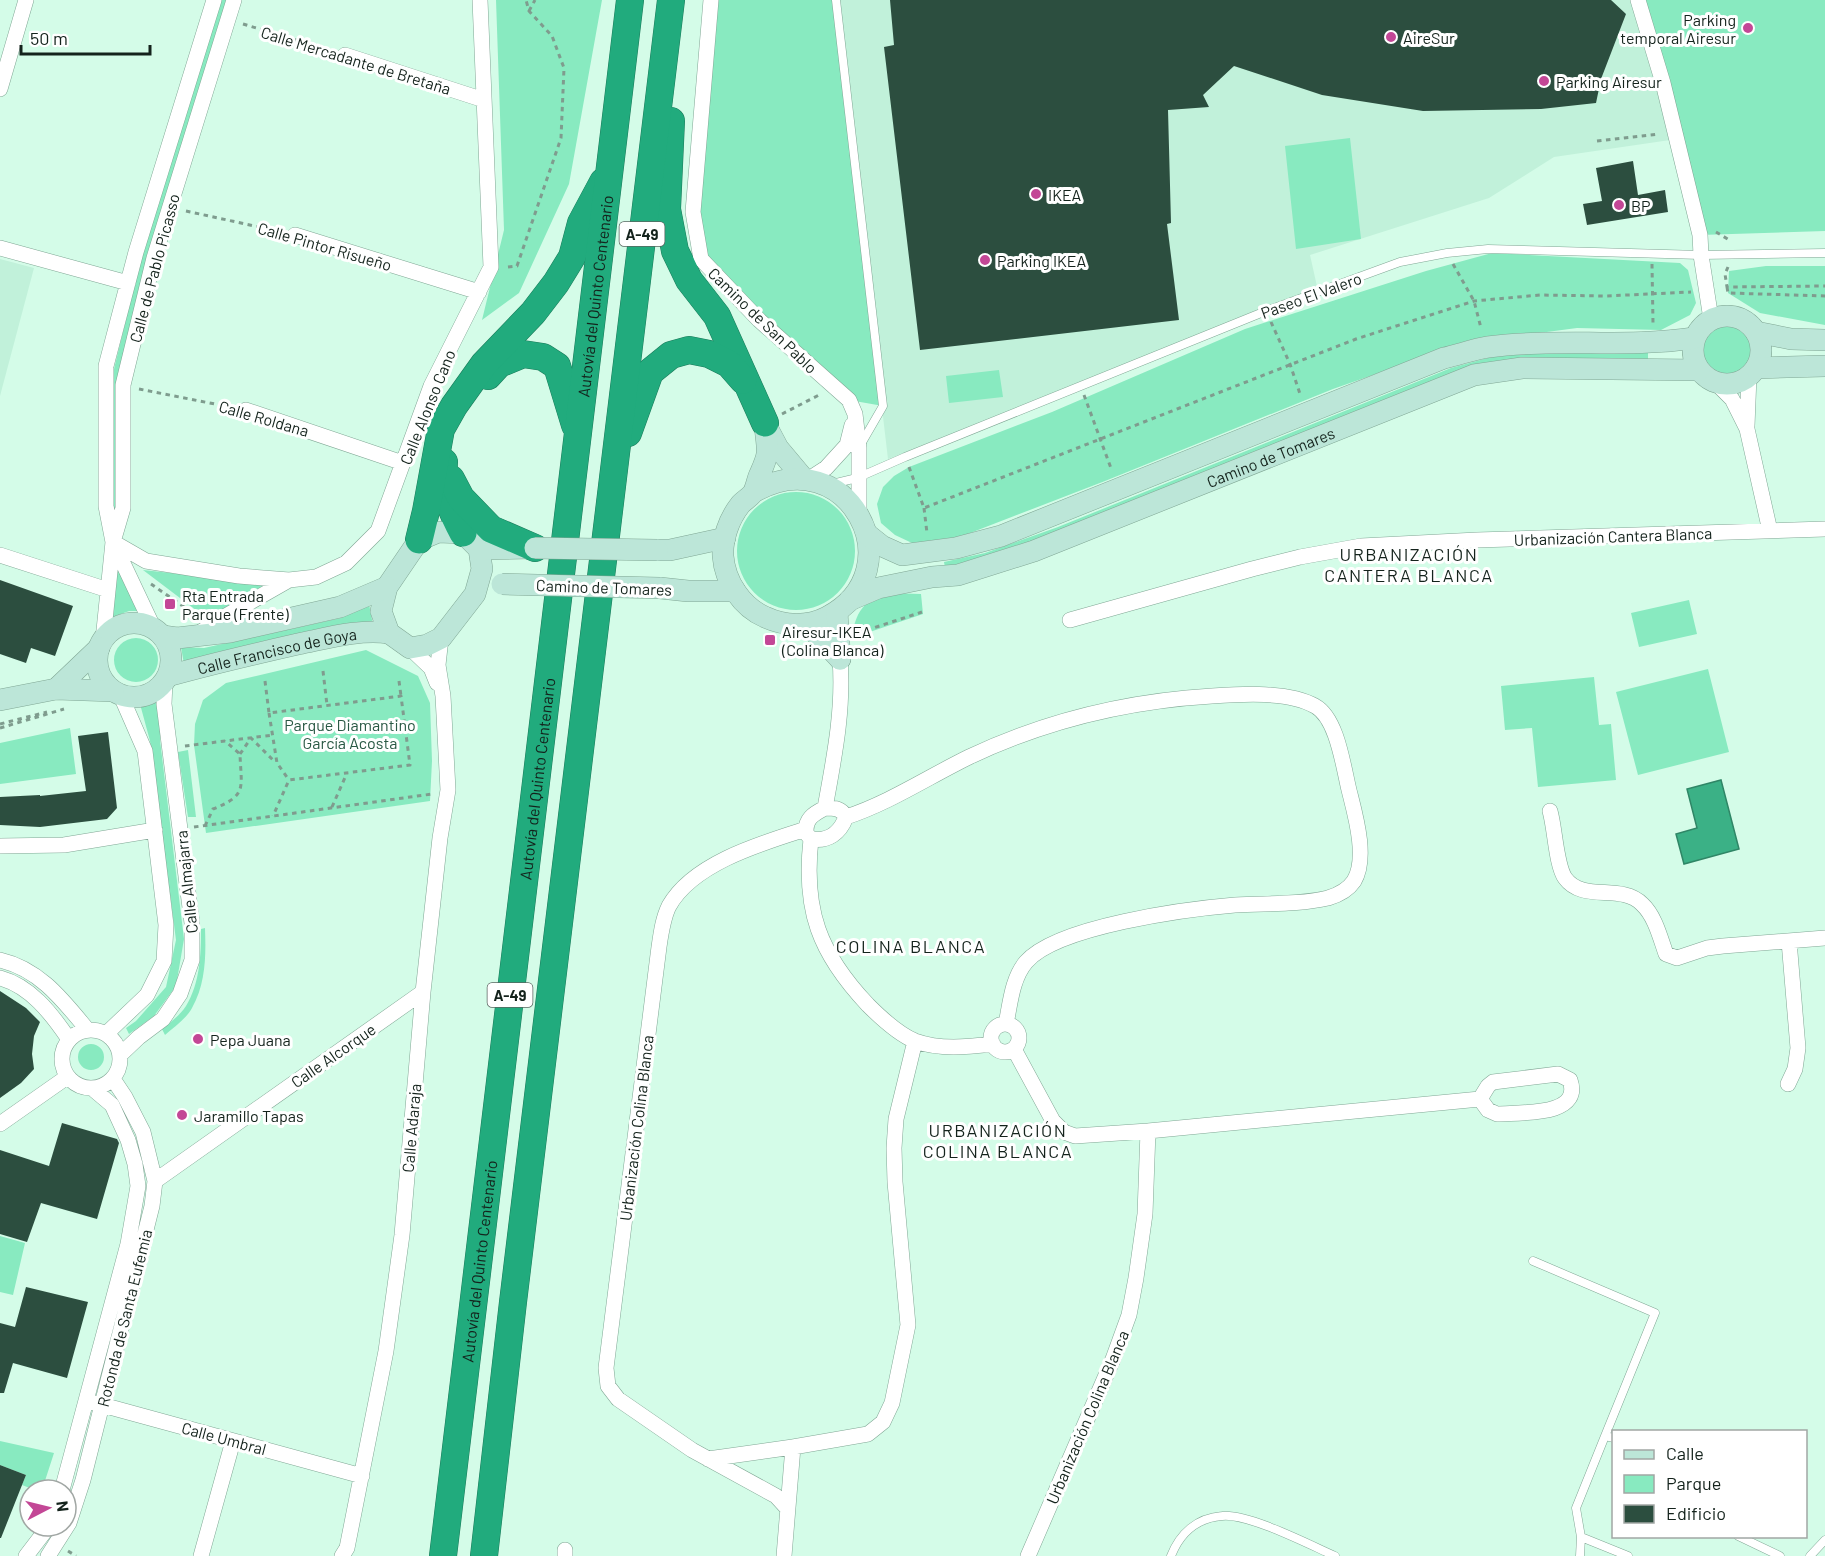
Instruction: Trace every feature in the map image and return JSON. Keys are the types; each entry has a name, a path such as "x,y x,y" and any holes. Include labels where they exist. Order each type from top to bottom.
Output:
{"highway":[{"name":"Autovía del Quinto Centenario","path":"441,1550 630,0"},
{"path":"671,0 671,151 667,209 675,251 689,280 717,316 765,423"},
{"name":"A-49","path":"484,1556 671,0"},
{"path":"419,540 441,429 454,406 484,364 533,313 556,283 572,258 580,223 609,171"},
{"path":"614,467 650,372 671,355 689,350 709,354 729,364 751,390"},
{"path":"471,541 450,509 443,465 448,433 471,396 499,364 523,354 543,357 557,366 577,432"},
{"path":"443,465 461,498 491,529 535,548"}],"street":[{"path":"0,89 26,0"},
{"name":"Calle de Pablo Picasso","path":"159,632 113,542 106,506 106,366 128,283 214,0"},
{"name":"Calle de Pablo Picasso","path":"101,644 113,542 123,508 123,385 149,278 234,0"},
{"name":"Calle Alonso Cano","path":"113,542 146,561 239,576 290,580 316,577 346,564 378,531 431,386 491,267 480,0"},
{"name":"Camino de San Pablo","path":"711,0 693,212 701,259 759,320 849,400 855,414 859,448 857,478 863,525"},
{"path":"1638,0 1663,83 1700,235 1711,318"},
{"name":"Calle Mercadante de Bretaña","path":"345,55 484,100"},
{"name":"Calle Pintor Risueño","path":"295,236 478,292"},
{"path":"0,248 128,283"},
{"path":"1747,429 1752,372 1761,350 1756,332 1750,324 1731,315 1711,318 1694,338 1692,349 1694,360 1707,376 1732,399 1747,429 1770,531"},
{"path":"1756,332 1791,339 1825,340"},
{"name":"Camino de Tomares","path":"863,525 882,546 902,555 956,548 1001,536 1444,358 1487,348 1524,344 1653,343 1694,338"},
{"path":"1707,376 1733,384 1752,372 1825,366"},
{"name":"Camino de Tomares","path":"844,606 878,588 932,577 958,575 1034,551 1474,375 1522,368 1707,376"},
{"name":"Calle Roldana","path":"246,410 403,463"},
{"path":"765,423 778,448 813,481 848,501 863,525 869,554 862,583 844,606 823,619 807,624 789,624 772,620 751,609 735,591 727,574 723,556 724,538 730,520 740,504 754,492 778,481 813,481 847,445 855,414"},
{"path":"754,492 767,455 765,423"},
{"name":"Urbanización Cantera Blanca","path":"1070,620 1252,569 1360,546 1825,529"},
{"path":"443,696 431,668 410,648 389,633 381,610 387,587 419,540 438,532 471,541 535,548 670,550 724,538"},
{"path":"410,648 427,645 441,638 475,594 482,569 471,541"},
{"path":"0,555 108,590"},
{"path":"203,631 290,580"},
{"name":"Camino de Tomares","path":"475,594 502,584 735,591"},
{"name":"Calle Francisco de Goya","path":"159,632 177,638 203,631 230,632 340,607 387,587"},
{"path":"825,808 839,726 844,606"},
{"path":"0,700 56,689 117,694 133,698 145,696 156,691 167,679 172,664 171,651 159,632 146,624 133,622 121,625 111,631 56,689"},
{"path":"807,624 840,659"},
{"name":"Calle Francisco de Goya","path":"167,679 236,658 342,635 369,631 389,633"},
{"path":"441,638 438,664 443,696"},
{"path":"101,644 97,660 99,672 104,683 117,694"},
{"name":"Calle Almajarra","path":"120,1055 162,1019 180,994 192,960 192,923 164,704 167,679"},
{"name":"Calle Almajarra","path":"107,1033 147,995 164,961 166,925 145,751 117,694"},
{"path":"846,817 870,808 1001,742 1079,716 1179,698 1256,695 1309,702 1323,710 1331,722 1360,843 1360,866 1354,880 1345,891 1317,900 1232,905 1131,920 1071,936 1046,947 1027,961 1018,975 1006,1024"},
{"name":"Calle Adaraja","path":"342,1556 347,1548 386,1351 402,1235 423,992 440,838 448,790 443,696"},
{"path":"808,834 827,838 836,834 843,826 846,817 842,810 825,808 808,819 808,834 808,863 809,894 813,917 826,949 852,987 876,1013 915,1041 940,1046 964,1047 993,1044"},
{"path":"1550,811 1559,860 1567,880 1584,891 1610,892 1634,897 1649,913 1666,954 1670,957 1677,958 1707,948 1723,946 1825,939"},
{"path":"0,846 64,845 155,830"},
{"name":"Urbanización Colina Blanca","path":"787,1508 776,1496 759,1485 708,1459 618,1399 611,1392 606,1380 663,922 669,906 679,893 716,864 740,852 808,834"},
{"path":"1788,1083 1795,1069 1798,1048 1789,941"},
{"path":"0,960 35,974 56,992 86,1028 107,1033 116,1042 120,1055 118,1070 113,1078 104,1085 93,1089"},
{"path":"0,978 23,989 43,1005 68,1038"},
{"name":"Calle Alcorque","path":"155,1181 423,992"},
{"path":"1006,1024 1016,1029 1019,1036 1018,1043 1008,1052 1000,1052 993,1044 992,1034 996,1028 1006,1024"},
{"path":"0,1124 67,1077 62,1067 62,1049 68,1038 86,1028"},
{"path":"708,1459 868,1434 883,1422 892,1403 908,1325 894,1182 894,1148 896,1119 915,1041"},
{"path":"1014,1049 1053,1121 1064,1131 1075,1136 1480,1100"},
{"path":"1558,1074 1570,1080 1573,1088 1568,1102 1554,1109 1497,1114 1488,1110 1480,1100 1488,1086 1501,1080 1558,1074"},
{"name":"Rotonda de Santa Eufemia","path":"65,1478 128,1244 138,1186 135,1164 112,1105 93,1089 76,1085 67,1077"},
{"name":"Rotonda de Santa Eufemia","path":"48,1556 69,1522 84,1480 152,1206 155,1181 144,1132 113,1078"},
{"name":"Urbanización Colina Blanca","path":"1028,1556 1113,1359 1129,1315 1145,1214 1148,1131"},
{"name":"Calle Umbral","path":"86,1401 362,1476"},
{"path":"201,1556 233,1441"},
{"path":"784,1556 794,1447"},
{"path":"26,1556 40,1538"}],"lane":[{"path":"836,0 883,406 859,448"},
{"name":"Paseo El Valero","path":"813,481 857,478 1266,311 1400,262 1447,253 1488,249 1701,255 1825,253"},
{"path":"1533,1262 1655,1313 1609,1437 1576,1508 1581,1537 1580,1556"},
{"path":"1171,1556 1175,1546 1188,1529 1204,1519 1224,1515 1256,1522 1335,1556"},
{"path":"1581,1537 1628,1556"},
{"path":"1742,1538 1780,1556"},
{"path":"1810,1556 1825,1540"}],"path":[{"path":"491,267 517,266 561,138 564,68 552,36 529,11 526,0"},
{"path":"529,11 535,0"},
{"name":"Calle Mercadante de Bretaña","path":"228,20 345,55"},
{"path":"1597,141 1675,132"},
{"name":"Calle Pintor Risueño","path":"170,207 295,236"},
{"path":"1714,231 1728,241 1742,242 1744,261 1729,266 1725,274 1728,293 1825,296"},
{"path":"1651,252 1653,343"},
{"path":"1447,253 1474,301 1487,348"},
{"path":"1727,287 1825,286"},
{"path":"924,508 1356,339 1474,301 1540,295 1696,292"},
{"path":"1266,311 1290,364 1307,413"},
{"name":"Calle Roldana","path":"123,385 246,410"},
{"path":"765,423 834,387"},
{"path":"1081,387 1120,489"},
{"path":"905,457 924,508 930,551"},
{"path":"127,567 203,631"},
{"path":"853,634 922,612"},
{"path":"323,671 327,705"},
{"path":"265,681 277,763"},
{"path":"289,780 410,765 399,681"},
{"path":"269,713 401,696"},
{"path":"0,726 67,707"},
{"path":"194,745 273,735"},
{"path":"251,738 277,763 289,780"},
{"path":"251,738 240,754 241,789 232,801 213,809 205,826 448,790"},
{"path":"225,741 240,754"},
{"path":"332,808 347,773"},
{"path":"273,816 289,780"}],"shaded area":[{"path":"834,0 1638,0 1677,139 1554,157 1489,198 1310,255 1318,291 888,459"},
{"path":"0,259 34,268 0,396"},
{"path":"1721,780 1739,849 1684,864 1676,834 1697,828 1687,789"}],"green space":[{"path":"221,0 227,0 147,258 120,369 122,506 114,512 114,369 141,258"},
{"path":"496,0 602,0 569,184 519,293 482,320 504,230"},
{"path":"711,0 834,0 883,406 849,400 701,259 693,212"},
{"path":"1634,0 1825,0 1825,231 1700,235"},
{"path":"1350,138 1361,239 1296,249 1285,146"},
{"path":"1492,253 1680,263 1688,270 1696,303 1690,315 1661,330 1577,328 1464,343 1333,389 947,542 912,543 895,535 881,523 877,504 883,487 894,476 909,467 1052,412 1245,329 1426,271"},
{"path":"1766,266 1825,266 1825,325 1760,313 1728,293 1729,271"},
{"path":"1722,324 1732,324 1745,331 1752,344 1752,354 1745,367 1732,374 1722,374 1713,370 1706,363 1702,354 1702,344 1706,335 1713,328"},
{"path":"1648,352 1648,359 1540,360 990,559 945,568 944,562 985,553 1058,527 1451,368 1495,356 1536,353"},
{"path":"999,370 1003,397 949,403 946,376"},
{"path":"796,492 819,496 838,509 851,528 855,551 851,574 838,593 819,606 796,610 773,606 754,593 741,574 737,551 741,528 754,509 773,496"},
{"path":"115,570 120,570 139,611 129,611 113,617"},
{"path":"143,570 271,584 209,620"},
{"path":"888,593 921,594 923,614 852,638 858,614 862,608 873,599"},
{"path":"1689,600 1697,634 1639,647 1631,613"},
{"path":"369,604 373,625 343,624 184,664 181,647 204,648 341,618"},
{"path":"136,638 152,644 158,660 152,676 136,682 120,676 114,660 120,644"},
{"name":"Parque Diamantino García Acosta","path":"366,650 418,676 430,703 432,761 430,801 206,833 194,745 195,724 203,700 226,683"},
{"path":"1708,669 1729,752 1638,775 1616,692"},
{"path":"1594,677 1599,725 1611,724 1616,780 1538,787 1532,728 1505,730 1501,686"},
{"path":"165,696 160,740 184,939 176,986 154,1016 129,1034 126,1028 136,1021 166,987 176,940 150,741 140,704"},
{"path":"70,728 76,774 0,784 0,743"},
{"path":"188,750 196,817 188,817 178,752"},
{"path":"205,928 204,969 197,998 187,1015 165,1035 162,1029 175,1019 191,997 200,959 201,929"},
{"path":"91,1044 100,1048 104,1057 100,1066 91,1070 82,1066 78,1057 82,1048"},
{"path":"0,1236 25,1243 13,1295 0,1292"},
{"path":"0,1441 54,1453 46,1478 25,1478 26,1475 0,1465"}],"building":[{"name":"IKEA","path":"890,0 1611,0 1626,14 1601,79 1596,103 1541,109 1423,111 1322,95 1234,66 1203,95 1209,107 1168,110 1171,223 1167,224 1179,320 920,350 884,47 894,45"},
{"path":"1633,161 1638,195 1665,190 1668,212 1587,225 1583,204 1602,201 1596,168"},
{"path":"0,580 73,606 55,656 31,648 26,663 0,654"},
{"path":"108,732 117,808 107,819 40,827 0,825 0,797 86,791 78,736"},
{"path":"0,991 26,1008 40,1022 34,1036 32,1054 34,1069 21,1083 0,1098"},
{"path":"62,1123 117,1139 119,1143 97,1219 41,1203 27,1242 0,1234 0,1150 49,1166"},
{"path":"26,1287 88,1302 67,1378 13,1363 4,1393 0,1393 0,1323 15,1327"},
{"path":"0,1465 26,1475 25,1478 18,1478 18,1495 0,1538"}],"place":[{"name":"Parking temporal Airesur","path":"1748,28"},
{"name":"AireSur","path":"1391,37"},
{"name":"Parking Airesur","path":"1544,81"},
{"name":"IKEA","path":"1036,194"},
{"name":"BP","path":"1619,205"},
{"name":"Parking IKEA","path":"985,260"},
{"name":"Rta Entrada Parque (Frente)","path":"170,604"},
{"name":"Airesur-IKEA (Colina Blanca)","path":"770,640"},
{"name":"Pepa Juana","path":"198,1039"},
{"name":"Jaramillo Tapas","path":"182,1115"}],"district":[{"name":"URBANIZACIÓN CANTERA BLANCA","path":"1409,564"},
{"name":"COLINA BLANCA","path":"911,946"},
{"name":"URBANIZACIÓN COLINA BLANCA","path":"998,1140"}]}
